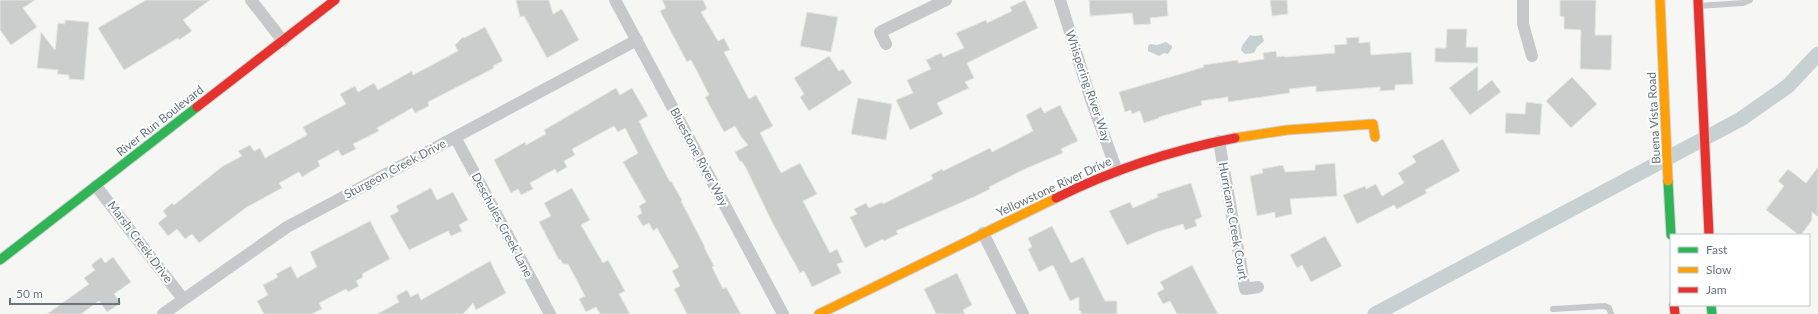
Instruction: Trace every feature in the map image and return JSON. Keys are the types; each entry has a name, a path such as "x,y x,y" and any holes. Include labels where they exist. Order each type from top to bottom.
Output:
{"street":[{"path":"251,0 283,41"},
{"name":"River Run Boulevard","path":"0,260 335,0"},
{"name":"Bluestone River Way","path":"616,0 783,314"},
{"path":"886,44 880,32 946,0"},
{"name":"Whispering River Way","path":"1060,0 1091,100 1118,170"},
{"path":"1523,0 1524,24 1532,56"},
{"name":"Buena Vista Road","path":"1660,0 1671,234"},
{"path":"1698,3 1707,166 1709,234"},
{"name":"Sturgeon Creek Drive","path":"162,314 288,227 637,40"},
{"name":"Yellowstone River Drive","path":"819,314 1076,188 1118,170 1174,152 1219,141 1283,131 1373,124 1374,137"},
{"name":"Deschules Creek Lane","path":"455,137 550,314"},
{"name":"Hurricane Creek Court","path":"1219,141 1245,289 1258,286"},
{"name":"Marsh Creek Drive","path":"96,186 183,300"},
{"path":"983,233 1023,314"}],"lane":[{"path":"1698,3 1743,3 1750,0"},
{"path":"1553,309 1605,306 1609,308 1611,314"}],"shaded area":[{"path":"1250,35 1262,35 1264,41 1257,47 1254,53 1245,54 1241,50 1242,46"},
{"path":"1166,42 1172,46 1168,54 1164,53 1159,56 1148,51 1148,46 1150,44 1157,45"}],"building":[{"path":"0,0 35,0 23,8 37,27 11,45 0,30"},
{"path":"146,0 210,0 183,20 192,31 179,40 178,38 124,70 98,28"},
{"path":"516,0 549,0 553,14 562,9 579,40 547,58 524,16 520,17"},
{"path":"662,0 703,0 707,9 701,12 718,41 724,38 730,50 724,52 749,99 756,95 773,126 760,133 781,173 800,163 817,194 803,201 830,253 837,249 843,262 837,264 841,273 812,287 804,271 800,273 772,222 745,166 741,161 740,162 735,152 748,145 735,126 724,132 705,97 709,95 697,71 691,60 687,62 660,11 666,8"},
{"path":"1025,0 1038,28 967,63 974,78 965,82 969,88 937,103 943,114 910,130 896,100 913,93 907,80 931,69 926,60 941,53 943,57 964,48 956,33 986,20 987,23 1012,11 1010,7"},
{"path":"1089,0 1167,0 1168,16 1150,18 1151,24 1134,25 1132,13 1090,16"},
{"path":"1270,0 1287,0 1288,14 1272,16"},
{"path":"1560,0 1596,0 1595,35 1612,35 1611,70 1580,69 1581,30 1564,29 1564,17 1560,16"},
{"path":"807,12 838,17 831,52 800,46"},
{"path":"65,20 89,22 84,80 69,79 69,75 57,74 58,70 37,68 41,32 55,50 58,23 65,24"},
{"path":"485,27 503,61 493,66 494,68 428,102 429,106 415,113 412,108 377,128 379,131 353,144 356,149 342,156 338,150 318,161 320,166 302,177 299,172 279,183 282,188 247,207 199,243 192,234 185,239 177,229 168,236 158,223 167,216 163,211 172,203 174,205 223,166 242,156 238,151 250,145 254,151 260,148 265,158 307,135 303,127 346,104 340,94 355,86 358,92 374,83 378,90 412,71 413,75 458,51 455,45 463,37 464,38"},
{"path":"1447,29 1467,29 1466,47 1478,47 1478,63 1435,62 1435,48 1446,48"},
{"path":"1359,37 1359,43 1370,42 1371,55 1411,52 1413,84 1395,85 1395,90 1380,91 1380,87 1316,92 1316,86 1289,89 1290,93 1228,102 1228,97 1201,101 1202,105 1159,117 1144,123 1140,111 1132,114 1131,110 1125,112 1119,92 1204,67 1203,65 1238,60 1238,63 1264,59 1263,53 1276,51 1277,57 1285,57 1335,53 1334,45 1347,44 1346,38"},
{"path":"829,56 839,71 843,69 852,83 809,111 800,97 804,94 794,78"},
{"path":"1478,66 1478,91 1492,80 1501,92 1470,115 1449,88"},
{"path":"1572,77 1597,104 1571,128 1546,101"},
{"path":"616,88 620,95 632,88 648,116 639,121 670,182 671,181 682,200 681,201 714,266 712,267 723,289 726,287 741,314 687,314 674,289 680,286 672,271 679,267 657,228 653,231 649,223 643,226 637,216 642,213 639,206 646,202 623,162 638,153 625,128 618,132 614,126 572,149 575,155 564,161 567,167 557,173 555,169 530,183 533,189 521,195 518,189 511,193 494,160 525,142 526,145 546,134 544,130"},
{"path":"858,98 892,104 886,140 851,134"},
{"path":"1526,102 1542,104 1540,135 1505,133 1506,113 1525,114"},
{"path":"1060,105 1078,141 1061,149 1063,153 1027,168 989,187 990,189 976,196 896,231 898,234 884,241 883,239 865,248 850,217 857,214 854,209 866,203 869,208 882,202 883,204 933,179 931,175 942,169 943,171 990,148 992,152 1033,131 1026,115 1041,107 1044,113"},
{"path":"1443,139 1460,171 1425,190 1427,193 1397,209 1394,205 1357,224 1343,195 1365,186 1366,189 1376,184 1382,196 1404,183 1398,173 1416,162 1412,156"},
{"path":"1335,163 1337,196 1290,199 1292,214 1275,218 1275,212 1257,216 1250,176 1263,173 1262,169 1283,165 1285,172 1315,170 1315,165"},
{"path":"1818,167 1818,217 1812,212 1812,220 1802,234 1798,234 1766,210 1784,186 1778,181 1788,169 1806,183"},
{"path":"1191,183 1202,217 1195,220 1197,226 1185,230 1183,224 1157,232 1127,245 1109,211 1130,202 1133,208 1158,197 1157,194"},
{"path":"431,188 437,200 453,192 468,220 459,225 462,231 451,236 448,231 409,250 390,216 399,211 396,206"},
{"path":"572,188 590,220 581,225 603,263 608,260 625,291 619,294 630,314 600,314 596,307 586,312 579,299 585,296 568,264 563,264 560,259 559,260 539,222 551,216 544,203"},
{"path":"370,221 390,259 362,274 363,277 356,281 359,286 348,292 346,289 319,303 322,309 312,314 264,314 257,301 268,295 263,285 278,277 276,274 291,266 297,278 317,267 310,252"},
{"path":"1052,226 1071,263 1083,257 1105,301 1117,301 1117,314 1081,314 1081,311 1079,311 1079,297 1070,301 1053,265 1039,272 1028,249 1032,247 1028,238"},
{"path":"1325,236 1342,266 1311,282 1302,265 1297,268 1290,255"},
{"path":"101,257 105,263 113,257 131,282 114,294 121,303 107,312 99,301 81,314 47,314 89,284 84,278 95,270 91,265"},
{"path":"490,261 506,293 476,310 473,303 463,314 377,314 399,302 396,296 407,290 411,297 418,293 421,300"},
{"path":"1192,265 1218,314 1177,314 1170,301 1163,304 1157,293 1164,289 1160,282"},
{"path":"957,273 972,305 963,310 965,314 936,314 924,289"}],"waterway":[{"path":"1375,314 1741,119 1788,86 1818,54"}],"traffic: fast":[{"path":"0,260 197,107"},
{"path":"1668,181 1671,234"},
{"path":"1711,306 1712,314"}],"traffic: slow":[{"path":"1660,0 1668,181"},
{"path":"1235,138 1287,130 1373,124 1375,137"},
{"path":"819,314 1056,198"}],"traffic: jam":[{"path":"197,107 335,0"},
{"path":"1698,0 1709,234"},
{"path":"1056,198 1099,178 1143,162 1189,148 1235,138"},
{"path":"1674,306 1675,314"}]}
